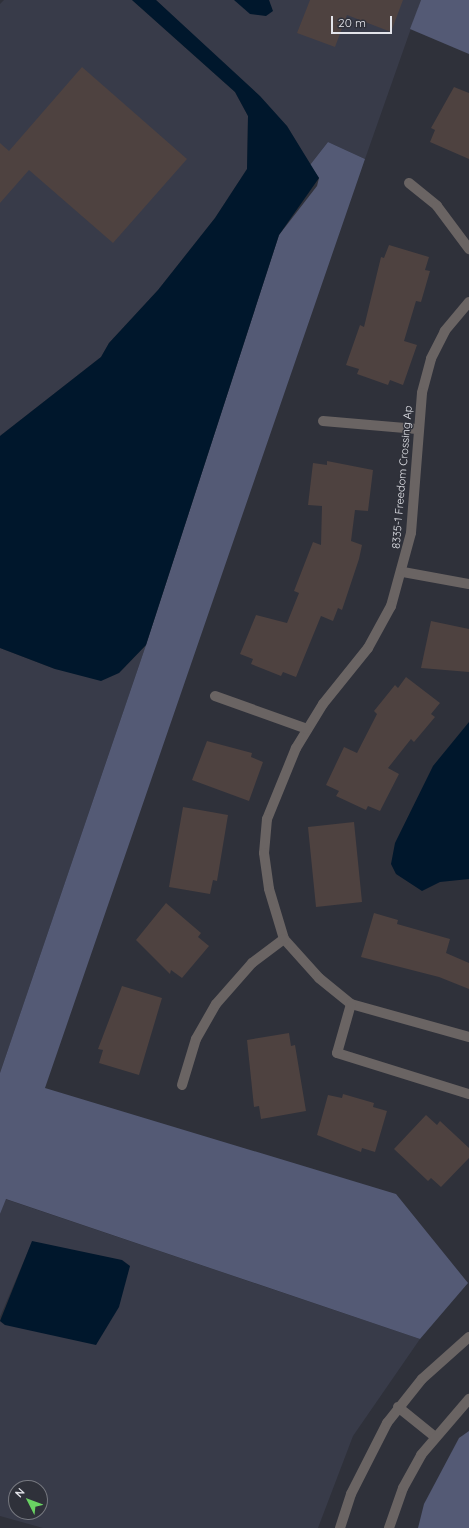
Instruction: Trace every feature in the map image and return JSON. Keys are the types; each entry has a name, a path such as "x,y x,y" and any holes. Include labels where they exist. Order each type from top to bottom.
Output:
{"street":[{"path":"408,183 437,206 469,249"},
{"name":"8335-1 Freedom Crossing Ap","path":"469,302 445,331 431,358 417,429 411,533 403,572 391,606 368,648 307,729 279,783 266,819 264,853 269,889 284,939 319,978 351,1004 469,1037"},
{"path":"322,421 417,429"},
{"path":"403,572 469,584"},
{"path":"215,696 307,729"},
{"path":"182,1085 196,1040 216,1004 252,964 284,939"},
{"path":"351,1004 337,1053 469,1094"},
{"path":"340,1528 371,1452 398,1407 422,1379 469,1338"},
{"path":"389,1528 404,1488 434,1436 469,1399"},
{"path":"398,1407 434,1436"}],"shaded area":[{"path":"4,0 132,0 235,92 248,116 247,169 215,218 158,290 109,343 101,357 0,436 0,4"},
{"path":"132,0 156,0 260,96 287,126 319,178 279,235 146,645 119,673 101,681 55,669 0,648 0,436 101,357 109,343 158,290 215,218 247,169 248,116 235,92"},
{"path":"156,0 421,0 365,159 328,142 310,165 287,126"},
{"path":"234,0 269,0 273,11 266,16 250,14"},
{"path":"421,0 469,0 469,54 410,29"},
{"path":"328,142 365,159 45,1088 396,1194 468,1283 420,1339 6,1199 0,1214 0,1073 146,645 279,235 317,186 319,178 310,165"},
{"path":"146,645 0,1073 0,648 55,669 119,673"},
{"path":"469,722 469,879 440,882 422,891 396,874 391,864 395,843 433,766"},
{"path":"5,1199 420,1339 353,1436 318,1528 43,1528 14,1520 48,1520 48,1480 8,1480 8,1518 0,1516 0,1321 5,1325 32,1242 0,1317 0,1214"},
{"path":"32,1241 122,1260 130,1266 119,1307 96,1345 5,1325 0,1321"},
{"path":"469,1431 469,1528 418,1528 424,1504 459,1438"}],"building":[{"path":"310,0 403,0 391,32 347,15 335,47 297,33"},
{"path":"82,67 187,159 113,243 29,170 0,203 0,143 9,151"},
{"path":"454,87 469,93 469,159 430,142 435,130 431,128"},
{"path":"389,245 429,257 425,270 430,271 421,302 416,301 404,341 417,345 403,385 390,380 388,385 357,374 359,369 346,365 360,325 364,327 381,257 384,258"},
{"path":"327,461 373,470 368,511 355,510 351,541 362,545 359,559 342,610 338,608 333,621 321,616 296,677 283,672 281,676 251,664 253,659 240,654 256,615 287,623 299,593 294,591 313,542 321,545 322,506 308,505 313,463 327,465"},
{"path":"431,621 469,629 469,672 421,668"},
{"path":"406,677 440,703 431,714 435,717 414,742 411,739 388,768 399,774 380,811 368,806 366,810 336,796 339,791 326,785 344,747 357,753 377,714 374,711 395,685 398,688"},
{"path":"207,741 252,753 251,757 263,762 249,801 192,780"},
{"path":"183,807 228,815 217,881 213,880 210,894 169,887"},
{"path":"354,822 362,902 316,907 308,827"},
{"path":"166,903 201,933 198,937 209,946 182,978 171,970 170,974 136,940"},
{"path":"374,913 398,920 397,924 450,939 446,953 469,963 469,989 439,977 361,957"},
{"path":"122,986 162,998 139,1075 99,1063 103,1050 98,1049"},
{"path":"289,1033 291,1046 295,1045 306,1111 261,1119 259,1106 254,1107 247,1040"},
{"path":"343,1094 374,1103 373,1107 387,1111 375,1152 362,1148 361,1152 317,1135 328,1095 342,1098"},
{"path":"426,1115 437,1125 440,1121 469,1148 469,1158 441,1187 431,1178 428,1181 394,1149"}]}
